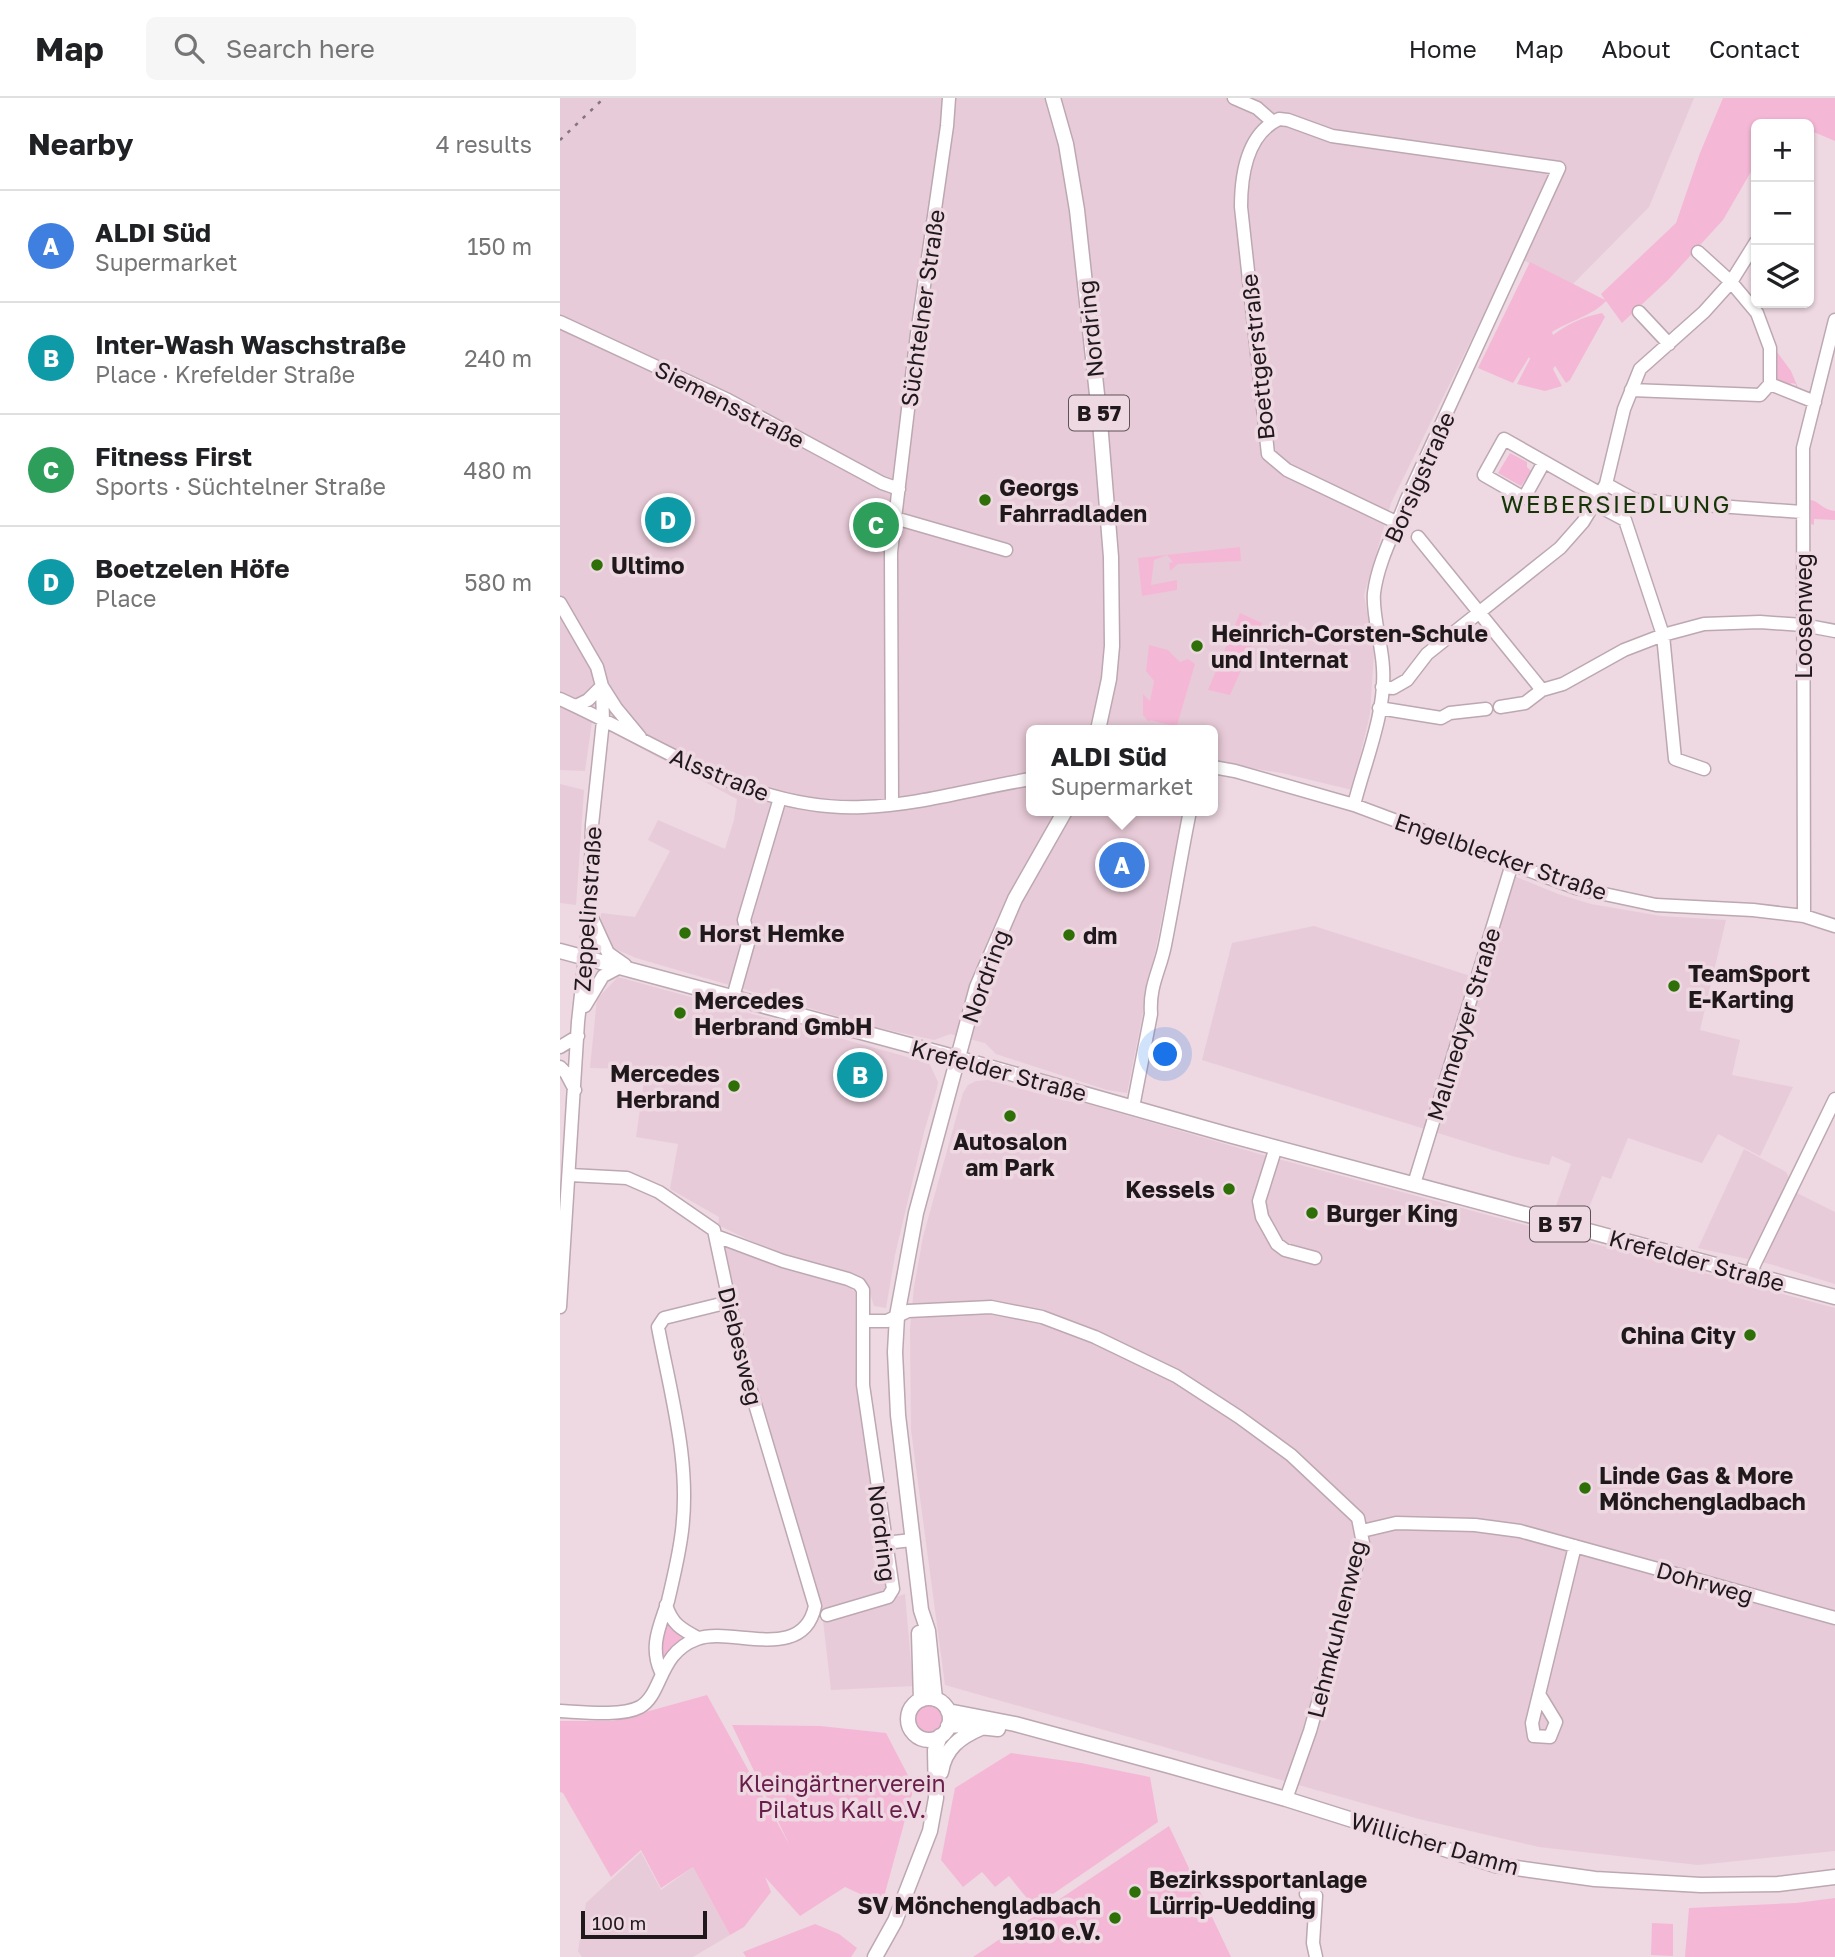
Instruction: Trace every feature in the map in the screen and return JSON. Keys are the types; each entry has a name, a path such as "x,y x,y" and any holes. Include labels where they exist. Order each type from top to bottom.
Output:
{"main road":[{"name":"Nordring","path":"1052,98 1066,144 1077,210 1100,422 1111,557 1109,679 1099,725"},
{"name":"Nordring","path":"928,1699 928,1631 921,1610 898,1415 895,1352 897,1316 916,1213 977,987 1015,899 1062,816"},
{"name":"Krefelder Straße","path":"560,951 1835,1297"},
{"path":"924,1739 913,1732 908,1721 911,1708 928,1699 941,1702 948,1711 944,1731 935,1750 936,1798"},
{"name":"Willicher Damm","path":"948,1711 1015,1724 1286,1799 1494,1864 1570,1875 1701,1885 1778,1884 1835,1877"},
{"name":"Willicher Damm","path":"944,1731 984,1727 1044,1734"},
{"path":"875,1957 895,1921 930,1831 943,1762 949,1749 959,1739 984,1727"},
{"path":"924,1739 944,1731"},
{"path":"919,1858 927,1786 924,1739"}],"street":[{"name":"Süchtelner Straße","path":"892,804 891,552 949,98"},
{"path":"1234,98 1257,108 1273,122"},
{"name":"Borsigstraße","path":"1273,122 1279,119 1288,120 1332,136 1559,168 1382,563 1374,594 1383,669 1382,687 1354,804"},
{"name":"Boettgerstraße","path":"1273,122 1261,131 1247,160 1241,181 1241,207 1268,454 1287,470 1398,523"},
{"path":"1382,687 1393,688 1407,680 1427,654 1560,548 1601,494 1624,409 1640,369 1703,312 1731,282 1754,245"},
{"path":"1631,390 1760,395 1770,384 1770,348 1757,313 1731,282 1698,252"},
{"path":"1639,312 1669,344"},
{"name":"Loosenweg","path":"1804,916 1803,448 1835,320"},
{"name":"Siemensstraße","path":"560,322 728,400 882,483 899,489"},
{"path":"1770,384 1815,402"},
{"path":"1544,462 1524,498 1483,475 1504,439 1601,494 1625,520 1663,635 1675,760 1704,769"},
{"path":"1601,494 1635,500 1802,512"},
{"path":"895,518 1006,550"},
{"path":"1418,537 1542,691"},
{"path":"560,603 597,667 602,686 616,708 645,742"},
{"path":"1500,708 1525,703 1542,691 1563,684 1624,650 1663,635 1704,624 1760,622 1803,625 1835,631"},
{"path":"576,706 588,700 602,686"},
{"name":"Zeppelinstraße","path":"560,1307 578,1022 590,912 592,825 603,720 602,686"},
{"name":"Alsstraße","path":"560,699 708,774 780,799 848,807 892,804"},
{"path":"1379,708 1441,718 1450,713 1486,709"},
{"name":"Engelblecker Straße","path":"1218,768 1354,804 1576,888 1656,905 1753,909 1804,916 1835,926"},
{"path":"892,804 1026,780"},
{"path":"733,997 749,940 744,920 780,799"},
{"path":"1133,1107 1151,1014 1150,1000 1156,970 1165,947 1189,816"},
{"name":"Malmedyer Straße","path":"1414,1184 1512,864"},
{"path":"590,912 607,953 626,968"},
{"path":"578,1022 595,986 608,971 626,968"},
{"path":"560,1047 578,1036"},
{"path":"560,1067 575,1090"},
{"path":"1752,1274 1835,1099"},
{"path":"1276,1147 1259,1201 1262,1217 1277,1244 1284,1250 1315,1258"},
{"path":"569,1175 627,1178 682,1206 709,1225 716,1236"},
{"name":"Diebesweg","path":"698,1638 758,1640 794,1634 806,1626 815,1606 741,1357 716,1236"},
{"name":"Nordring","path":"716,1236 783,1261 855,1281 863,1290 863,1385 893,1589 888,1597 827,1615"},
{"path":"661,1672 655,1638 666,1605 681,1539 684,1479 677,1418 658,1326 664,1318 729,1302"},
{"name":"Lehmkuhlenweg","path":"897,1316 908,1311 991,1307 1042,1317 1095,1337 1176,1376 1239,1417 1291,1455 1358,1518 1363,1543 1316,1711 1293,1785 1286,1799"},
{"path":"864,1321 887,1321 897,1316"},
{"name":"Dohrweg","path":"1362,1531 1396,1523 1475,1525 1520,1531 1835,1618"},
{"path":"885,1543 912,1540"},
{"path":"1539,1694 1575,1546"},
{"path":"560,1711 625,1712 640,1707 651,1696 671,1657 698,1638 679,1629 670,1619 666,1605"},
{"path":"1307,1894 1316,1896 1313,1943 1316,1957"}],"shaded area":[{"path":"560,98 1694,98 1649,207 1572,285 1513,255 1391,503 1364,595 1374,653 1370,714 1352,790 1282,773 1218,763 1218,725 1026,725 1026,816 1182,816 1127,1093 1107,1090 996,1054 985,1043 950,1034 934,1040 875,1027 636,958 613,948 600,931 601,913 635,917 670,851 648,840 658,820 725,849 737,799 592,722 585,771 560,770"},
{"path":"560,784 584,790 576,905 560,903"},
{"path":"1514,876 1591,904 1661,916 1726,920 1700,1030 1740,1040 1732,1075 1793,1087 1760,1156 1718,1134 1702,1163 1628,1138 1611,1179 1602,1176 1585,1217 1555,1209 1571,1164 1552,1156 1549,1165 1512,1156 1202,1060 1232,943 1314,926 1483,980"},
{"path":"618,977 929,1063 938,1082 937,1088 895,1255 886,1308 874,1306 868,1287 862,1280 849,1273 772,1251 718,1225 719,1217 670,1189 678,1144 636,1137 645,1074 632,1069 590,1068 597,999"},
{"path":"988,1080 1088,1104 1256,1153 1835,1308 1835,1851 1698,1865 1539,1847 1419,1819 945,1685 911,1430 910,1329 923,1237 963,1093 968,1085"},
{"path":"1744,1149 1786,1172 1797,1193 1835,1212 1835,1284 1770,1264 1698,1248"},
{"path":"724,1245 782,1268 848,1286 855,1292 856,1388 887,1589 883,1594 822,1609 746,1355"},
{"path":"905,1594 913,1686 831,1690 823,1620"},
{"path":"641,1852 661,1890 693,1867 730,1935 693,1957 582,1957 578,1951 586,1903"}],"green space":[{"path":"1723,98 1835,98 1835,141 1814,132 1814,119 1751,119 1751,172 1723,220 1668,280 1622,323 1606,301 1594,311 1552,332 1553,335 1576,321 1602,313 1605,317 1570,380 1566,383 1555,366 1553,369 1562,386 1545,391 1517,384 1529,357 1513,383 1478,368 1530,262 1605,300 1601,294 1676,223 1700,153"},
{"path":"1777,352 1791,371 1799,390 1795,389 1796,384 1791,383 1790,387 1776,382"},
{"path":"1510,453 1527,462 1531,471 1521,486 1498,473"},
{"path":"1810,500 1835,511 1835,520 1814,519 1814,525 1811,524"},
{"path":"1240,547 1241,561 1178,564 1170,571 1169,563 1173,562 1167,555 1154,560 1151,585 1177,580 1177,590 1142,596 1138,558"},
{"path":"1240,613 1262,623 1230,695 1208,690"},
{"path":"1149,645 1168,650 1180,662 1188,659 1195,664 1177,725 1149,722 1143,715 1143,694 1150,701 1154,681 1146,671"},
{"path":"666,1620 689,1637 662,1660 659,1642"},
{"name":"Kleingärtnerverein Pilatus Kall e.V.","path":"707,1695 789,1844 732,1725 820,1726 886,1733 914,1787 882,1904 845,1887 800,1916 765,1877 771,1892 744,1927 730,1935 693,1867 661,1888 641,1850 611,1877 560,1792 560,1721 613,1721"},
{"path":"929,1705 939,1709 943,1719 939,1729 929,1733 919,1729 915,1719 919,1709"},
{"path":"1011,1753 1150,1777 1158,1822 1034,1907 1009,1876 995,1887 982,1872 963,1887 941,1860 955,1788"},
{"name":"Bezirkssportanlage Lürrip-Uedding","path":"1169,1826 1231,1957 973,1957"},
{"path":"1835,1898 1835,1957 1685,1957 1689,1908 1796,1903"},
{"path":"1652,1923 1673,1924 1673,1956 1651,1955"},
{"path":"815,1924 839,1934 857,1948 851,1957 746,1957 743,1952"}],"railway":[{"path":"560,140 604,98"}],"place":[{"name":"Georgs Fahrradladen","path":"985,500"},
{"name":"Boetzelen Höfe","path":"668,520"},
{"name":"Fitness First","path":"876,525"},
{"name":"Ultimo","path":"597,565"},
{"name":"Heinrich-Corsten-Schule und Internat","path":"1197,646"},
{"name":"ALDI Süd","path":"1122,865"},
{"name":"Horst Hemke","path":"685,933"},
{"name":"dm","path":"1069,935"},
{"name":"TeamSport E-Karting","path":"1674,986"},
{"name":"Mercedes Herbrand GmbH","path":"680,1013"},
{"name":"Inter-Wash Waschstraße","path":"860,1075"},
{"name":"Mercedes Herbrand","path":"734,1086"},
{"name":"Autosalon am Park","path":"1010,1116"},
{"name":"Kessels","path":"1229,1189"},
{"name":"Burger King","path":"1312,1213"},
{"name":"China City","path":"1750,1335"},
{"name":"Linde Gas & More Mönchengladbach","path":"1585,1488"},
{"name":"Bezirkssportanlage Lürrip-Uedding","path":"1135,1892"},
{"name":"SV Mönchengladbach 1910 e.V.","path":"1115,1918"}],"district":[{"name":"WEBERSIEDLUNG","path":"1616,503"}]}
